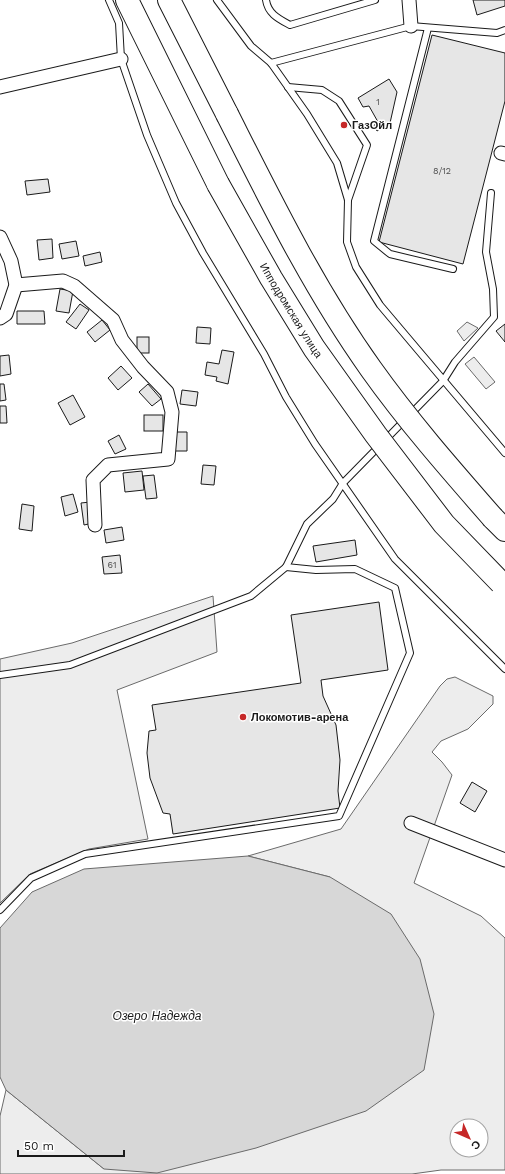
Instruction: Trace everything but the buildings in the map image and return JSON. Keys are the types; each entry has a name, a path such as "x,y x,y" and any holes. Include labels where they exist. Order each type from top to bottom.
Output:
{"highway":[{"name":"Ипподромская улица","path":"127,0 218,184 271,278 314,348 376,435 444,524 503,585"},
{"path":"169,0 280,218 343,326 370,368 404,414 499,524"}],"street":[{"path":"409,0 411,26"},
{"path":"0,87 121,58"},
{"path":"0,236 11,261 16,285 6,314 0,318"},
{"path":"16,285 63,281 74,286 113,320 122,340 143,367 167,392 172,412 168,459 108,465 93,480 95,525"},
{"path":"411,823 505,860"}],"lane":[{"path":"109,0 119,24 121,58 147,135 176,203 203,253 264,354 286,396 315,444 395,559 505,669"},
{"path":"217,0 251,46 271,64 288,86 337,163 348,200"},
{"path":"266,0 266,5 274,16 290,25 374,0"},
{"path":"271,64 411,26 497,33 505,30"},
{"path":"428,28 374,241 390,254 453,269"},
{"path":"288,86 322,90 339,101 367,145 348,200 347,242 356,267 380,305 505,453"},
{"path":"0,675 70,665 237,602 251,596 286,567 307,524 443,381 455,362 494,318 493,289 486,252 491,193"},
{"path":"0,910 31,878 85,854 339,816 410,653 395,588 355,568 316,570 286,567"}],"shaded area":[{"path":"467,322 478,328 464,341 457,331"},
{"path":"474,357 495,382 486,389 465,364"},
{"path":"213,596 217,652 117,690 148,839 89,849 30,874 0,903 0,659 72,643"},
{"path":"455,677 493,696 493,704 468,729 441,741 432,752 452,775 414,883 481,916 505,938 505,1170 441,1170 412,1174 0,1174 0,1116 6,1090 104,1169 330,877 248,856 341,829 440,686 447,679"}],"water":[{"name":"Озеро Надежда","path":"248,856 330,877 391,914 420,959 434,1014 424,1070 366,1111 256,1148 157,1173 104,1169 6,1090 0,1077 0,928 32,892 84,869"}],"place":[{"name":"ГазОйл","path":"344,125"},
{"name":"Локомотив-арена","path":"243,717"}]}
